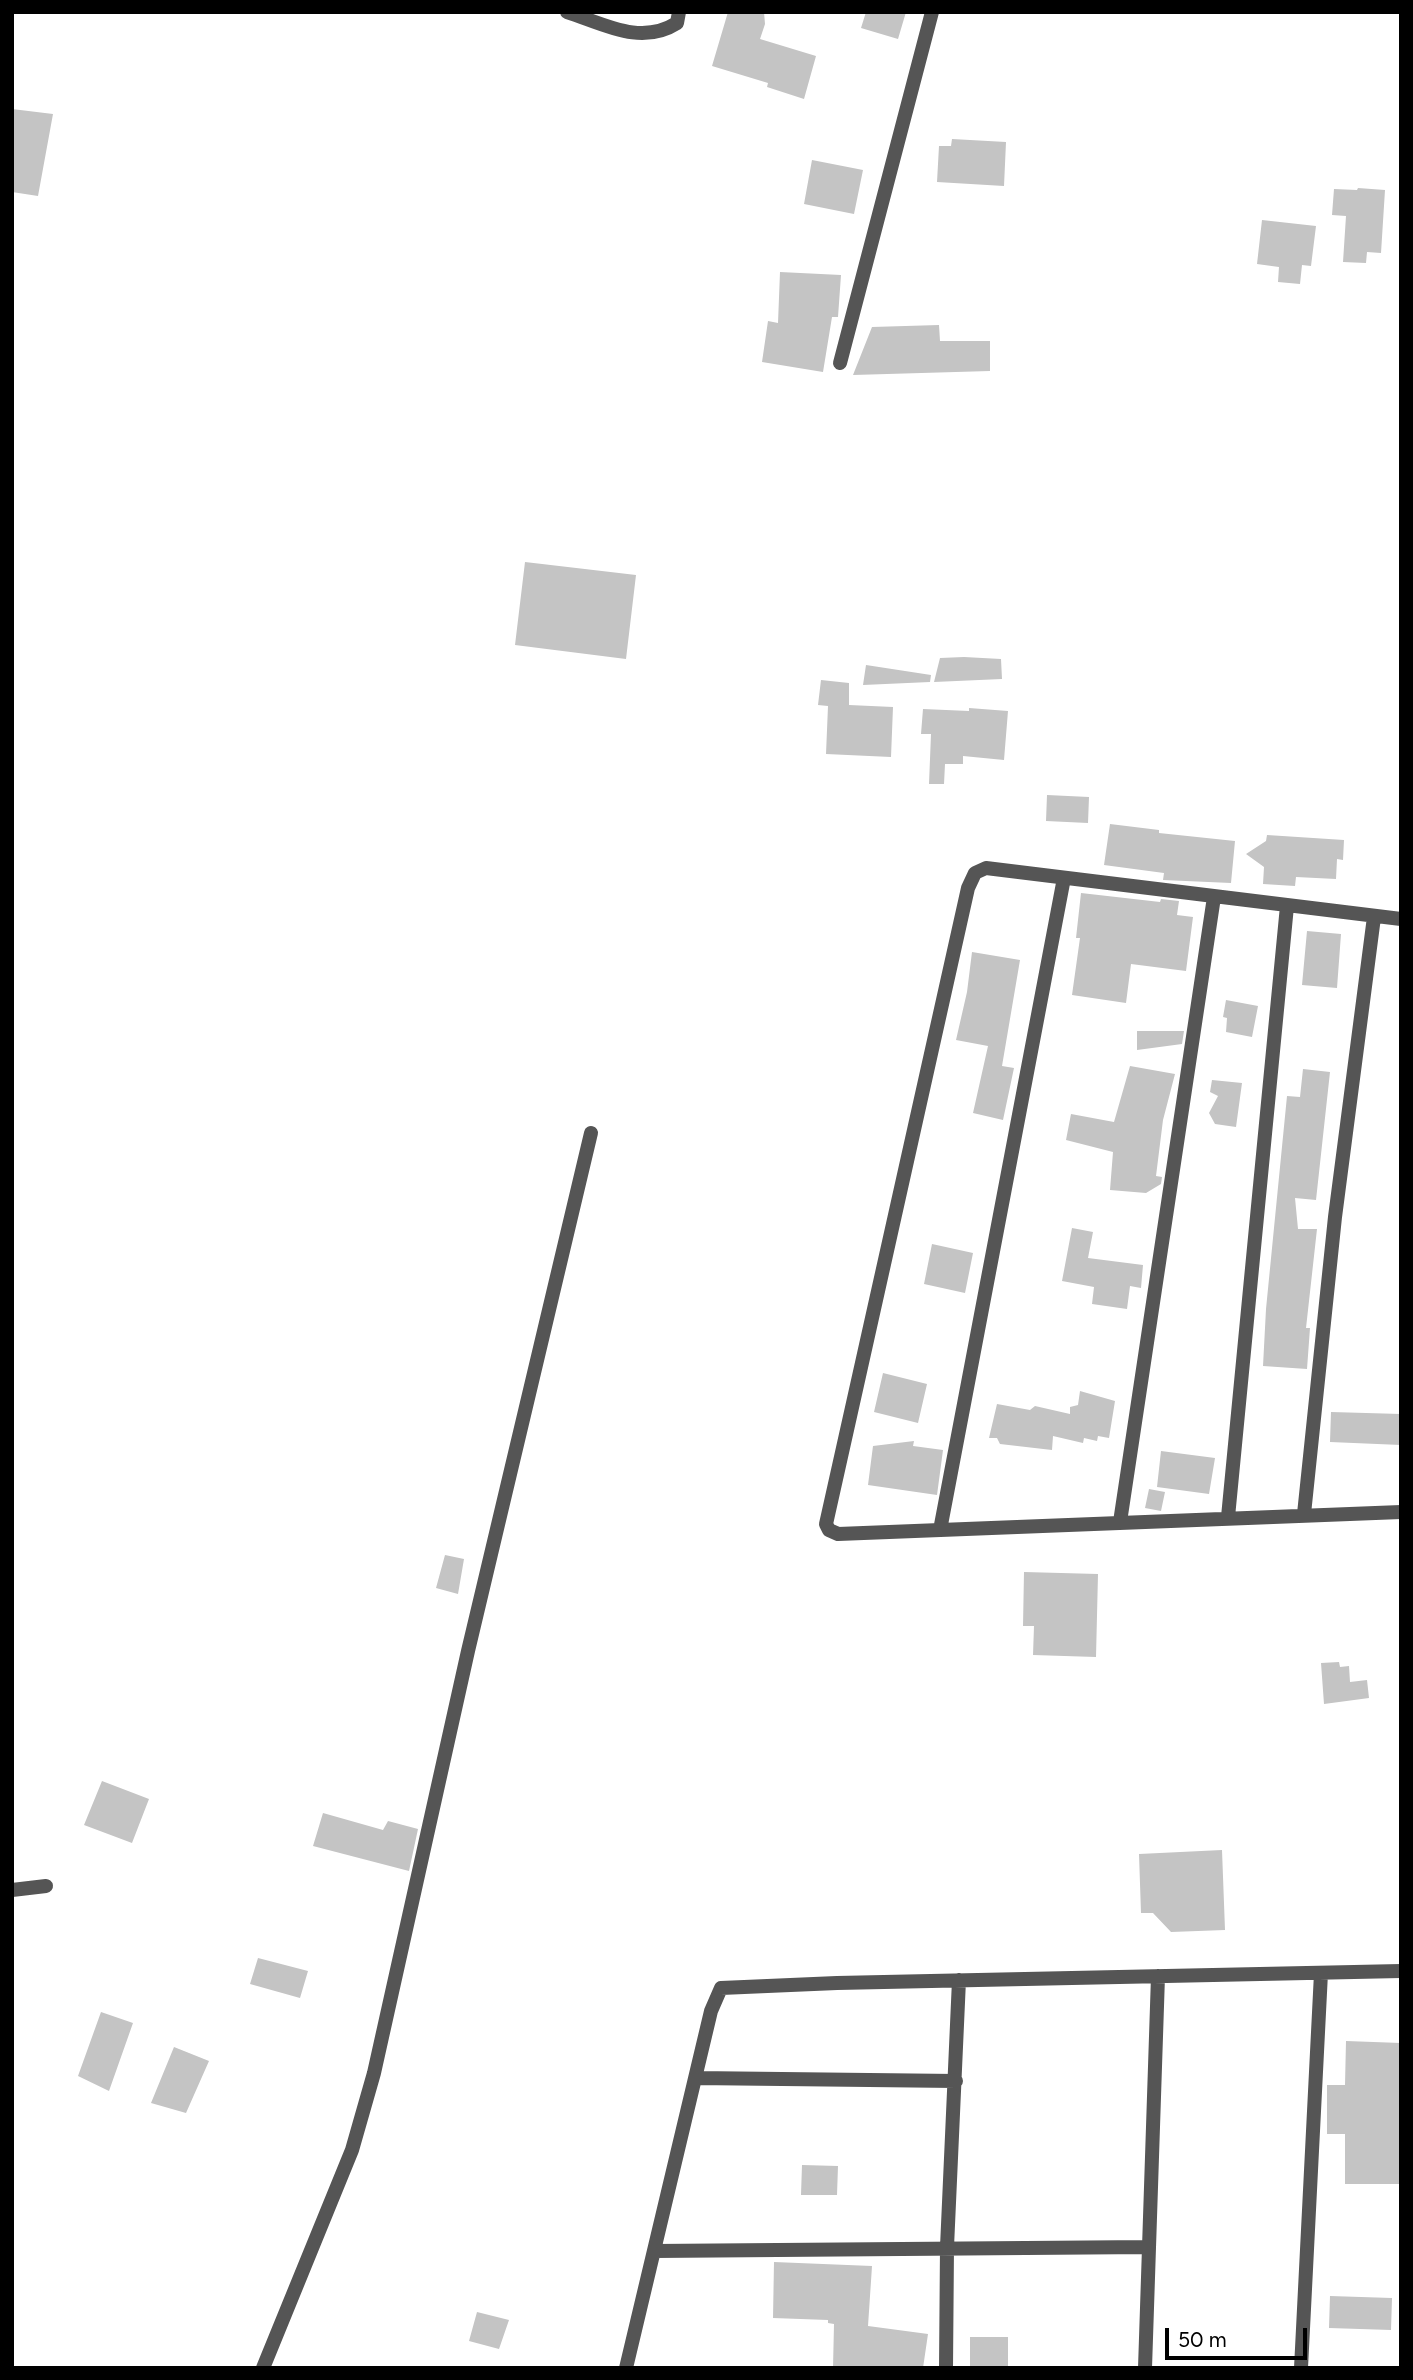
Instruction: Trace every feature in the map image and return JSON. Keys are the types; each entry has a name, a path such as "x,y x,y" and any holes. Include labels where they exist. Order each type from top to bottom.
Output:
{"street":[{"path":"566,12 643,36 662,33 677,23 679,12"},
{"path":"840,363 932,12"},
{"path":"1401,919 986,868 975,873 968,888 825,1524 829,1530 838,1534 1401,1512"},
{"path":"940,1530 1064,878"},
{"path":"1120,1522 1214,897"},
{"path":"1228,1517 1287,906"},
{"path":"1304,1514 1335,1217 1374,917"},
{"path":"263,2368 352,2150 374,2073 472,1637 591,1133"},
{"path":"12,1890 46,1886"},
{"path":"626,2368 713,2002 722,1988 1401,1971"},
{"path":"1301,2368 1321,1973"},
{"path":"1145,2368 1158,1976"},
{"path":"946,2368 947,2247 959,1980"},
{"path":"695,2078 956,2081"},
{"path":"654,2251 1149,2247"}],"building":[{"path":"728,12 764,12 765,24 760,39 816,56 804,99 767,87 768,83 712,66"},
{"path":"866,12 906,12 898,39 861,28"},
{"path":"12,109 53,114 38,196 12,192"},
{"path":"952,139 1006,142 1004,186 937,182 939,146 951,146"},
{"path":"812,160 863,170 854,214 804,204"},
{"path":"1334,189 1385,190 1381,253 1367,252 1366,263 1343,262 1346,216 1332,215"},
{"path":"1262,220 1316,226 1311,266 1302,265 1300,284 1278,282 1279,267 1257,264"},
{"path":"780,272 841,275 838,317 832,317 823,372 762,362 768,321 778,323"},
{"path":"939,325 940,341 990,341 990,371 853,375 872,327"},
{"path":"525,562 636,575 626,659 515,645"},
{"path":"940,658 1001,659 1002,679 934,682"},
{"path":"866,665 931,675 930,682 863,685"},
{"path":"821,680 849,683 849,705 893,707 891,757 826,754 828,706 818,705"},
{"path":"969,708 1008,711 1004,760 963,756 963,764 945,764 944,784 929,784 931,734 921,734 923,709 969,711"},
{"path":"1047,795 1089,797 1088,823 1046,821"},
{"path":"1110,824 1159,830 1159,833 1235,841 1231,883 1163,880 1164,873 1104,865"},
{"path":"1267,835 1344,840 1343,860 1337,859 1336,879 1296,877 1295,886 1263,884 1264,867 1246,854 1266,841"},
{"path":"1081,893 1160,902 1161,899 1179,901 1177,915 1193,917 1186,971 1131,964 1126,1003 1072,995 1080,938 1076,938"},
{"path":"1307,931 1341,934 1337,988 1302,985"},
{"path":"972,952 1020,960 1002,1066 1014,1068 1003,1120 973,1113 988,1046 956,1040 967,992"},
{"path":"1226,1000 1258,1006 1252,1037 1226,1032 1227,1018 1223,1017"},
{"path":"1137,1031 1184,1031 1182,1044 1137,1050"},
{"path":"1130,1066 1175,1074 1163,1120 1156,1176 1162,1177 1161,1184 1146,1193 1110,1190 1113,1152 1066,1140 1071,1114 1114,1122"},
{"path":"1303,1069 1330,1072 1316,1200 1295,1198 1298,1229 1317,1229 1306,1328 1310,1328 1307,1369 1263,1366 1287,1096 1300,1097"},
{"path":"1212,1080 1242,1083 1236,1127 1215,1124 1209,1113 1218,1096 1210,1092"},
{"path":"1072,1228 1093,1232 1088,1258 1143,1265 1141,1288 1130,1286 1127,1309 1092,1304 1094,1287 1062,1281"},
{"path":"932,1244 973,1253 965,1293 924,1284"},
{"path":"883,1373 927,1384 918,1423 874,1412"},
{"path":"1080,1391 1115,1401 1109,1438 1098,1436 1097,1441 1084,1438 1083,1443 1053,1436 1052,1450 1000,1444 997,1438 989,1438 997,1404 1030,1410 1035,1406 1070,1414 1070,1407 1078,1405"},
{"path":"1331,1412 1401,1414 1401,1445 1330,1442"},
{"path":"914,1441 913,1446 943,1450 937,1495 868,1485 873,1446"},
{"path":"1161,1451 1215,1458 1209,1494 1157,1487"},
{"path":"1149,1489 1165,1492 1161,1511 1145,1508"},
{"path":"445,1555 464,1559 458,1594 436,1588"},
{"path":"1024,1572 1098,1574 1096,1657 1033,1655 1034,1626 1023,1626"},
{"path":"1339,1662 1340,1667 1349,1666 1350,1682 1367,1680 1369,1698 1324,1704 1321,1663"},
{"path":"102,1781 149,1799 132,1843 84,1825"},
{"path":"323,1813 383,1830 388,1821 418,1829 409,1871 313,1846"},
{"path":"1222,1850 1225,1930 1171,1932 1153,1913 1141,1913 1139,1854"},
{"path":"258,1958 308,1971 300,1998 250,1984"},
{"path":"101,2012 133,2023 109,2091 78,2076"},
{"path":"1346,2041 1401,2043 1401,2184 1345,2184 1345,2134 1327,2134 1327,2085 1345,2085"},
{"path":"174,2047 209,2061 186,2113 151,2103"},
{"path":"802,2165 838,2166 837,2195 801,2195"},
{"path":"774,2262 872,2266 868,2326 928,2334 923,2368 833,2368 834,2324 828,2323 828,2320 773,2318"},
{"path":"1330,2296 1392,2298 1391,2330 1329,2328"},
{"path":"477,2312 509,2320 499,2349 469,2341"},
{"path":"970,2337 1008,2337 1008,2368 970,2368"}]}
